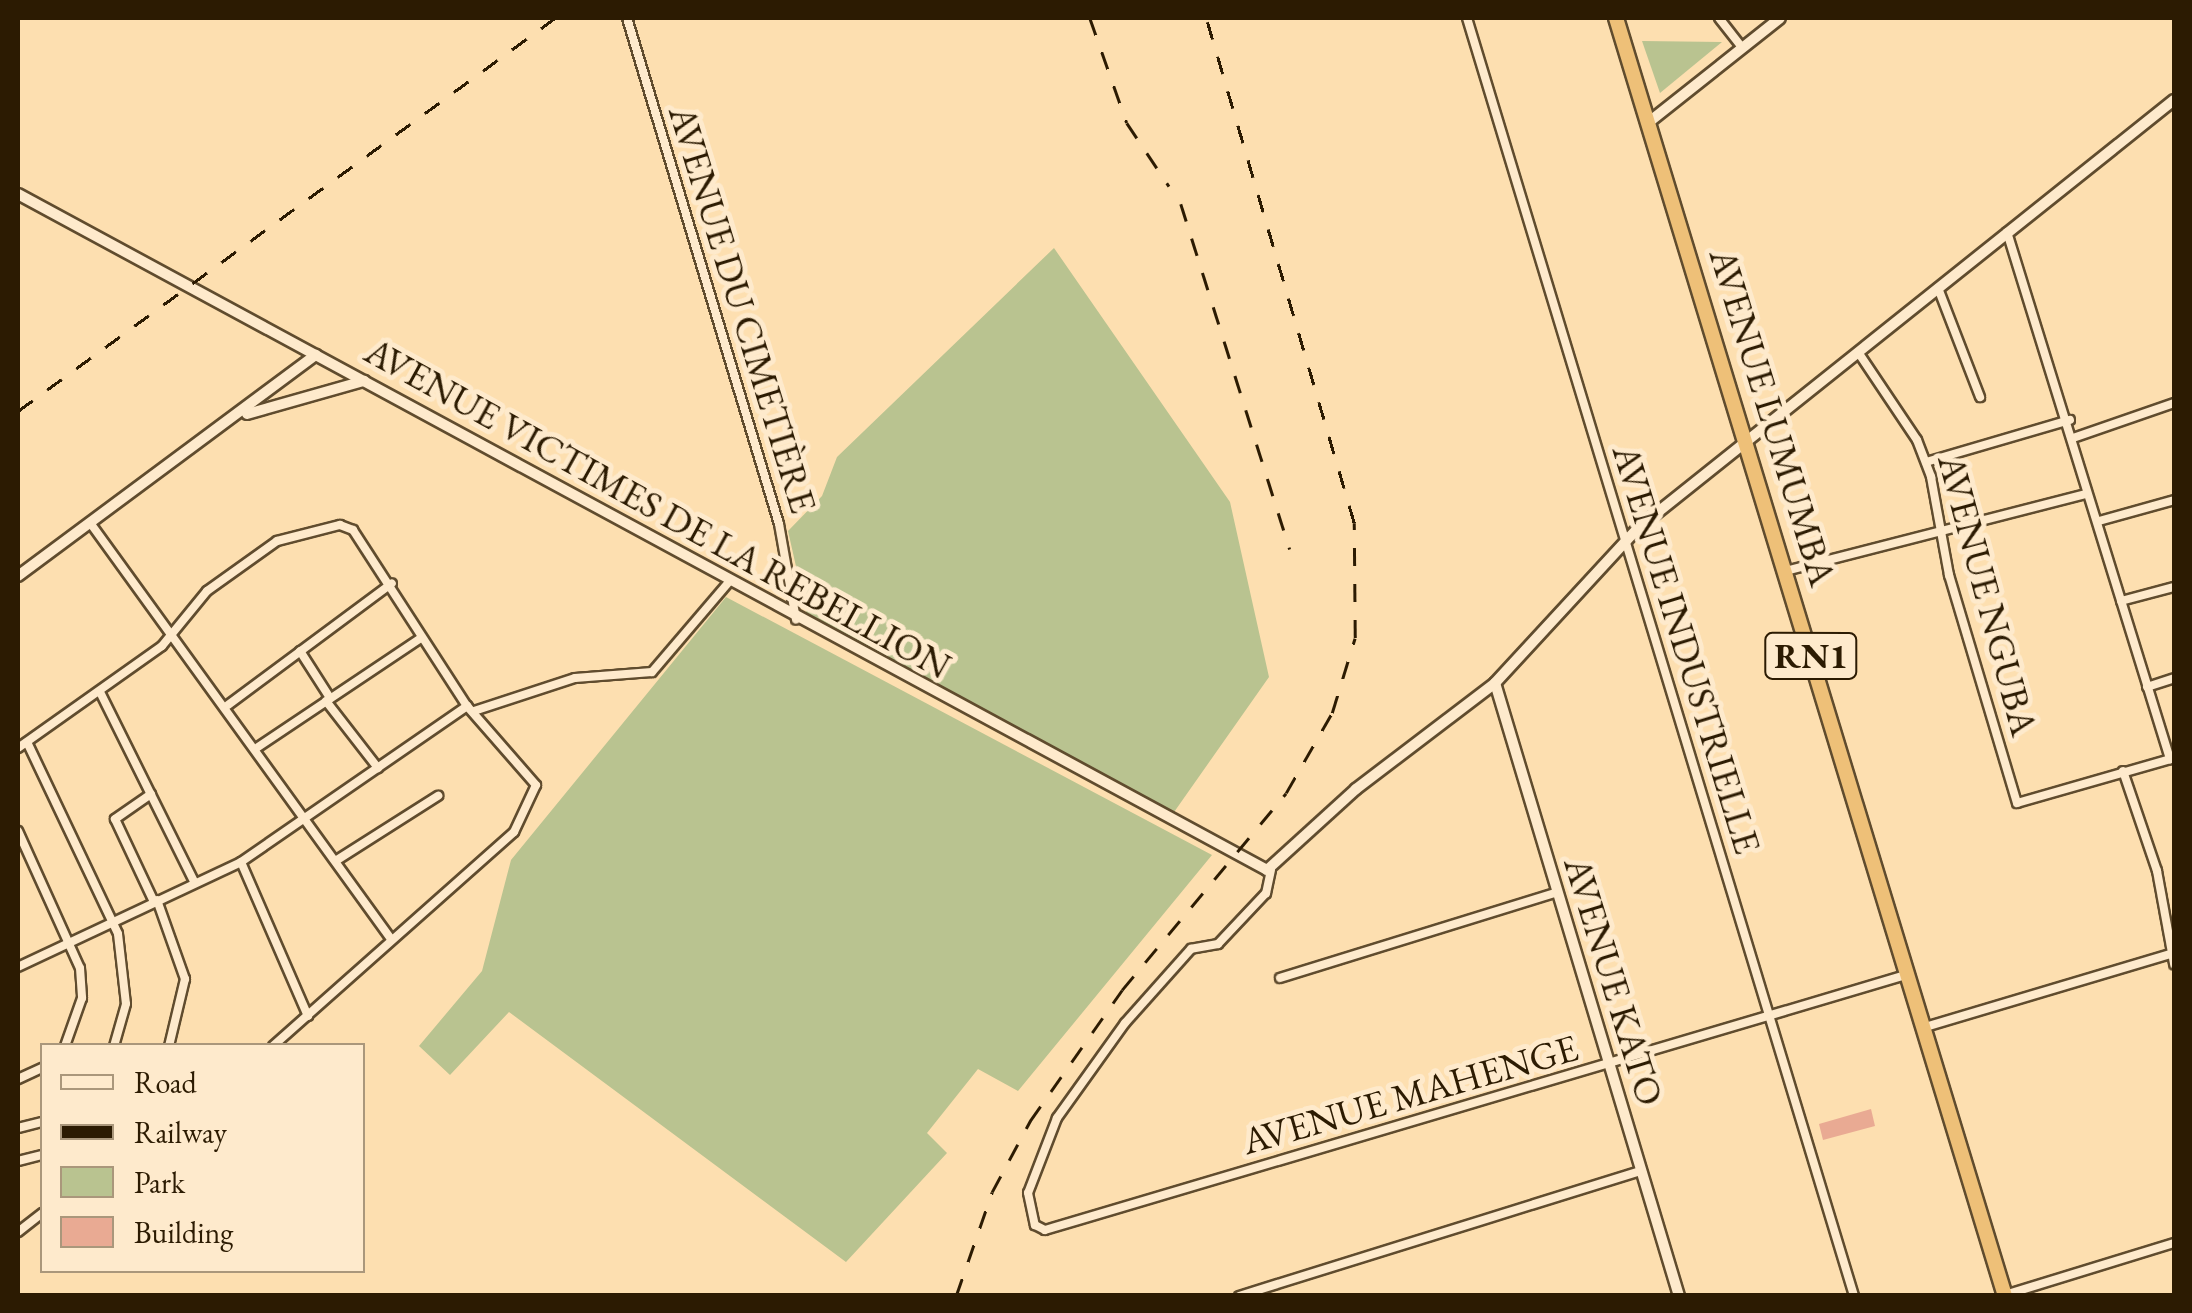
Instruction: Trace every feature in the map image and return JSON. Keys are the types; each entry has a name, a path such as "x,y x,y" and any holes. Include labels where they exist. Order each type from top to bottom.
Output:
{"highway":[{"name":"AVENUE LUMUMBA","path":"1616,18 2005,1295"}],"street":[{"name":"AVENUE DU CIMETIÈRE","path":"627,18 779,524 796,619"},
{"name":"AVENUE INDUSTRIELLE","path":"1468,18 1854,1296"},
{"path":"1719,18 1742,47"},
{"path":"1649,122 1780,18"},
{"path":"1271,870 1356,789 1496,683 1625,540 2174,100"},
{"name":"AVENUE VICTIMES DE LA REBELLION","path":"18,194 1234,857 1271,870"},
{"path":"2008,232 2070,420 2085,494 2099,520 2147,688 2172,759 2123,772 2160,895 2174,964"},
{"path":"1938,288 1980,396"},
{"name":"AVENUE NGUBA","path":"1858,352 1926,462 1945,530 1949,575 2016,801 2023,804 2123,772"},
{"path":"18,576 316,355"},
{"path":"232,420 326,386 365,380"},
{"path":"2073,438 2174,404"},
{"path":"1926,462 2070,420"},
{"path":"1786,571 2085,494"},
{"path":"2099,520 2174,500"},
{"path":"90,524 228,705 391,940"},
{"path":"18,748 174,637 207,591 288,536 348,526 392,584 421,638 470,709 536,784 514,832 276,1043"},
{"path":"18,967 242,862 470,709 575,678 646,675 729,582"},
{"path":"228,705 392,584"},
{"path":"2121,601 2174,587"},
{"path":"258,747 421,638"},
{"path":"300,652 328,700 378,768"},
{"path":"2147,688 2174,678"},
{"name":"AVENUE KATO","path":"1496,683 1554,893 1679,1296"},
{"path":"100,692 195,883"},
{"path":"26,742 114,921 126,978 115,1043"},
{"path":"150,794 115,819 156,901 186,995 170,1043"},
{"path":"338,860 438,796"},
{"path":"18,831 72,941 82,998 67,1043"},
{"path":"242,862 308,1016"},
{"name":"AVENUE MAHENGE","path":"1271,870 1266,893 1218,944 1190,949 1137,1009 1058,1118 1026,1206 1045,1230 1906,975"},
{"path":"2160,895 2174,890"},
{"path":"1280,978 1554,893"},
{"path":"1922,1028 2170,954"},
{"path":"1239,1296 1640,1171"},
{"path":"18,1232 40,1215"},
{"path":"2005,1295 2174,1243"}],"green space":[{"path":"1642,41 1722,42 1660,93"},
{"path":"1054,248 1230,502 1269,677 1172,815 807,615 788,531 822,496 837,457"},
{"path":"726,597 1212,855 1018,1091 978,1069 927,1133 947,1153 846,1262 509,1012 450,1075 419,1046 482,971 511,860"}],"building":[{"path":"1871,1109 1875,1126 1823,1140 1819,1124"}],"railway":[{"path":"18,411 555,18"},
{"path":"1090,18 1127,123 1169,186"},
{"path":"956,1296 992,1192 1030,1121 1122,990 1286,793 1332,713 1355,638 1354,523 1206,18"},
{"path":"1181,204 1290,549"}]}
